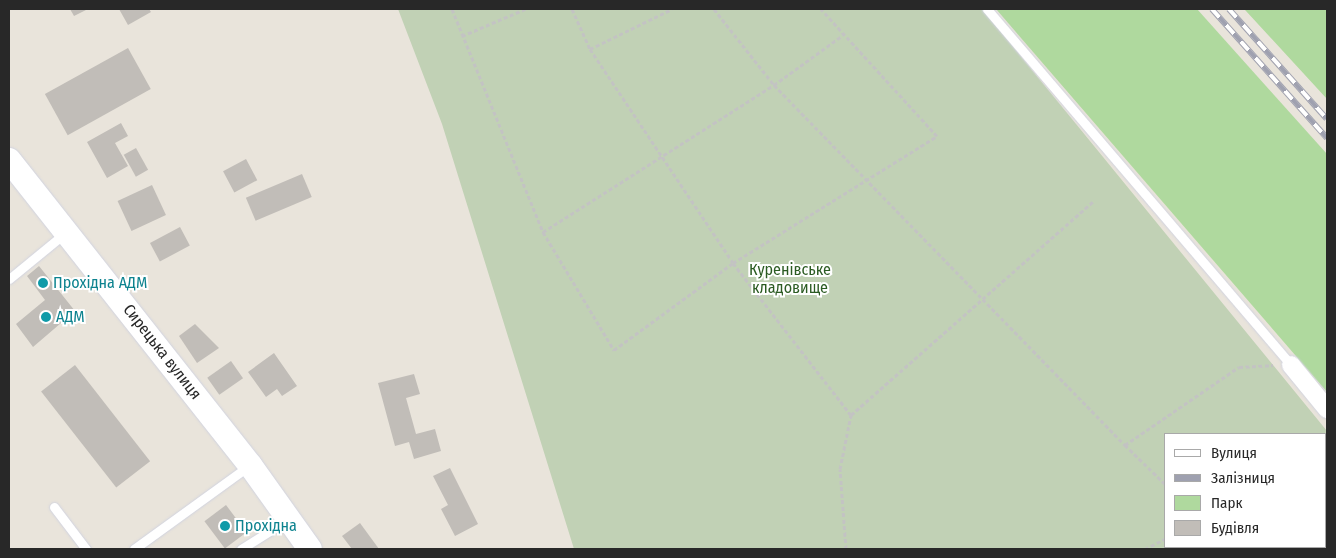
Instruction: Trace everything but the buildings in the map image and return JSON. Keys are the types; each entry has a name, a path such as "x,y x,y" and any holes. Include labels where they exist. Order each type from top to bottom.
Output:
{"main road":[{"name":"Сирецька вулиця","path":"9,160 68,231 250,465 287,520 310,549"}],"street":[{"path":"1291,365 1327,409"}],"lane":[{"path":"986,9 1291,365"},
{"path":"9,279 68,231"},
{"path":"134,549 250,465"},
{"path":"54,507 86,549"},
{"path":"241,549 287,520"}],"path":[{"path":"452,9 543,232 614,350 733,263 937,136 821,9"},
{"path":"462,36 525,9"},
{"path":"572,9 590,49 733,263 851,415"},
{"path":"590,49 672,9"},
{"path":"714,9 774,84 1164,483"},
{"path":"543,232 774,84 843,35"},
{"path":"846,549 840,469 851,415 985,301 1094,201"},
{"path":"1125,445 1239,367 1291,365"},
{"path":"1145,549 1164,540"}],"green space":[{"name":"Куренівське кладовище","path":"398,9 982,9 1327,431 1327,549 574,549 442,124"},
{"path":"996,9 1197,9 1327,154 1327,392"},
{"path":"1244,9 1327,9 1327,99 1246,11"}],"railway":[{"path":"1212,9 1327,138"},
{"path":"1229,9 1327,119"}],"place":[{"name":"Прохідна АДМ","path":"43,283"},
{"name":"АДМ","path":"46,317"},
{"name":"Прохідна","path":"225,526"}]}
